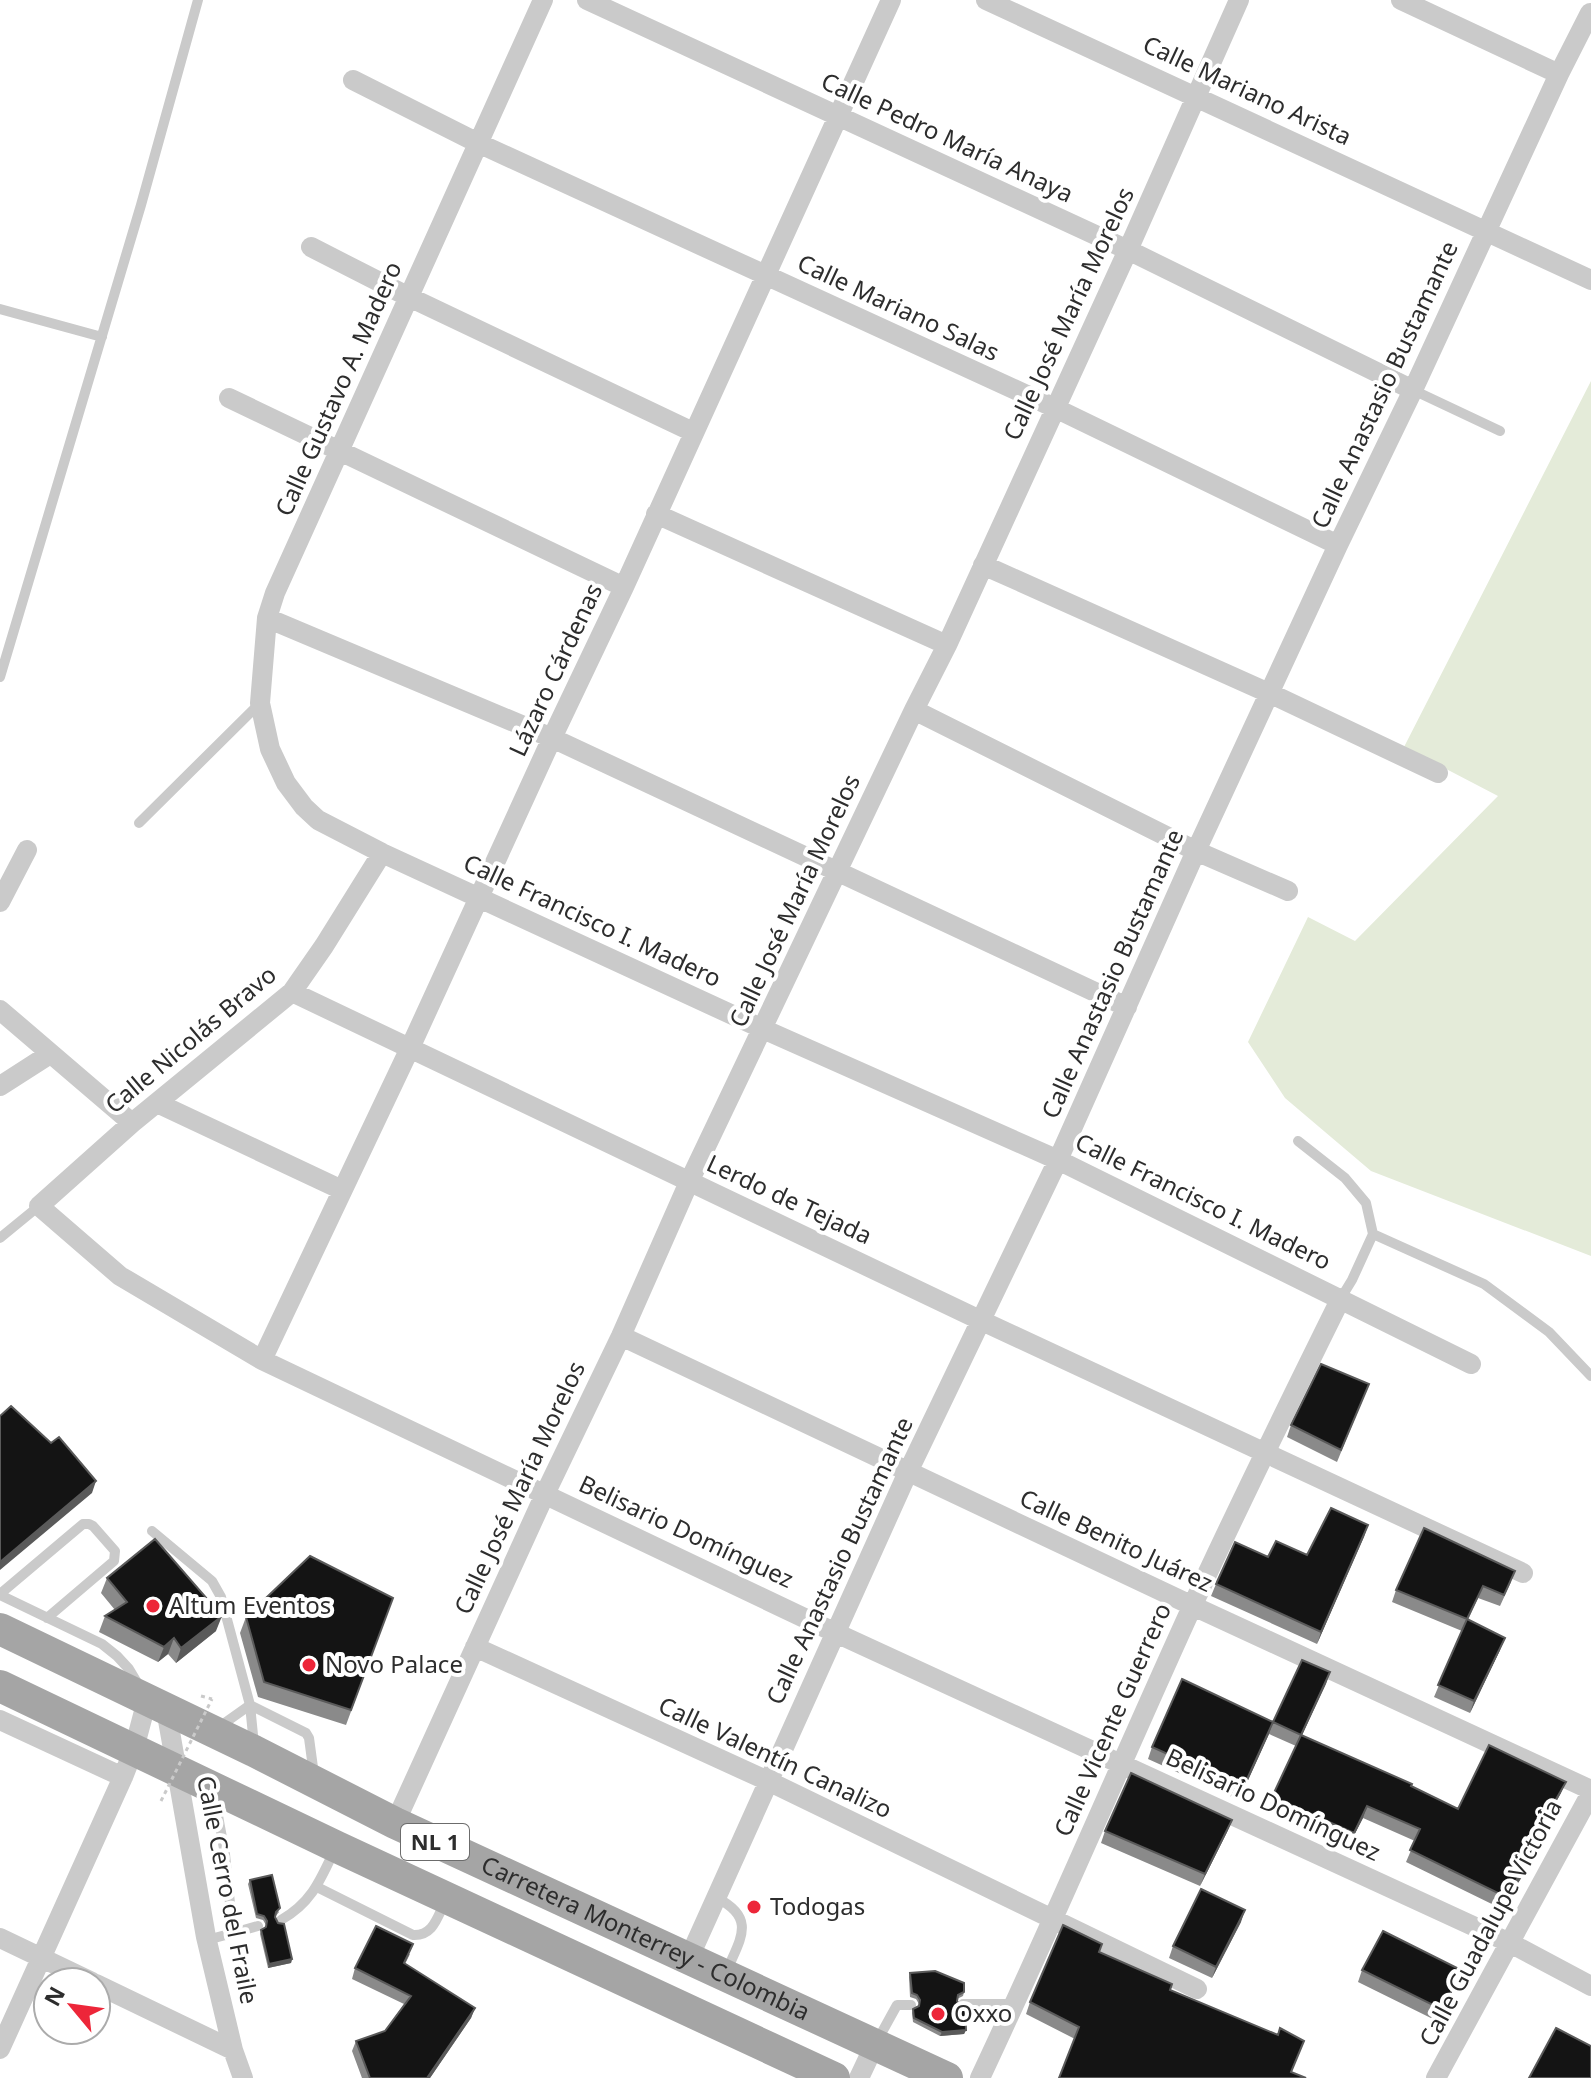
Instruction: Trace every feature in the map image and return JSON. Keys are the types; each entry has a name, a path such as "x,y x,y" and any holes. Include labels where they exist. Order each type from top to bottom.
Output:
{"main road":[{"name":"Carretera Monterrey - Colombia","path":"0,1629 254,1751 395,1823 875,2044 927,2074"},
{"name":"Carretera Monterrey - Colombia","path":"0,1686 128,1763 177,1771 834,2078"}],"street":[{"name":"Calle Gustavo A. Madero","path":"304,807 286,783 270,749 260,703 267,618 275,593 543,0"},
{"name":"Calle Pedro María Anaya","path":"587,0 1128,250 1413,390"},
{"name":"Lázaro Cárdenas","path":"262,1360 624,587 891,0"},
{"name":"Calle Mariano Arista","path":"986,0 1591,280"},
{"name":"Calle José María Morelos","path":"395,1823 689,1182 947,645 1239,0"},
{"path":"1401,0 1559,74"},
{"name":"Calle Anastasio Bustamante","path":"689,1958 908,1472 1058,1160 1269,693 1590,13"},
{"name":"Calle Mariano Salas","path":"353,80 478,143 1055,408 1338,545"},
{"path":"311,247 693,432"},
{"path":"229,398 624,587"},
{"path":"656,514 947,645"},
{"path":"983,565 1269,693 1438,773"},
{"path":"267,618 552,738 1127,1007"},
{"path":"914,710 1196,851 1288,891"},
{"name":"Calle Francisco I. Madero","path":"304,807 318,820 382,853 763,1029 1058,1160 1471,1364"},
{"path":"0,902 27,850"},
{"name":"Calle Nicolás Bravo","path":"39,1206 132,1123 292,992 382,853"},
{"name":"Lerdo de Tejada","path":"292,992 982,1321 1523,1573"},
{"path":"0,1010 132,1123"},
{"path":"0,1086 50,1054"},
{"path":"157,1103 342,1190"},
{"name":"Belisario Domínguez","path":"39,1206 120,1276 262,1360 836,1633 1510,1943 1591,1986"},
{"name":"Calle Vicente Guerrero","path":"980,2078 1193,1606 1341,1298"},
{"name":"Calle Benito Juárez","path":"621,1336 1591,1791"},
{"name":"Calle Valentín Canalizo","path":"475,1647 768,1781 1197,1989"},
{"path":"0,2049 157,1704"},
{"name":"Calle Cerro del Fraile","path":"157,1704 177,1771 207,1940 233,2050 243,2078"},
{"path":"0,1720 128,1763"},
{"name":"Calle Guadalupe Victoria","path":"1436,2078 1591,1791"},
{"path":"0,1938 59,1966"},
{"path":"112,1992 233,2050"},
{"path":"859,2078 875,2044"}],"lane":[{"path":"0,677 145,191 198,0"},
{"path":"0,309 102,337"},
{"name":"Calle Pedro María Anaya","path":"1413,390 1500,431"},
{"path":"139,823 260,703"},
{"path":"1298,1141 1345,1178 1366,1203 1373,1234 1341,1298"},
{"name":"Calle Nicolás Bravo","path":"0,1238 39,1206"},
{"path":"1373,1234 1484,1284 1549,1332 1591,1376"},
{"path":"47,1618 114,1561 115,1551 89,1524 83,1524 0,1595 47,1618 102,1644 129,1669 157,1704"},
{"path":"152,1531 217,1587 250,1705 254,1751"},
{"path":"212,1731 250,1705"},
{"path":"250,1705 306,1733 315,1781"},
{"path":"213,1788 225,1854 233,1933"},
{"path":"281,1920 296,1912 317,1887 337,1847"},
{"path":"317,1887 419,1936 432,1928 446,1898"},
{"path":"717,1898 731,1905 742,1922 742,1931 725,1975"},
{"path":"207,1940 258,1926"},
{"path":"963,2004 1015,2004"},
{"path":"875,2044 897,2005 911,2005"}],"path":[{"path":"161,1801 212,1699"}],"green space":[{"path":"1591,381 1591,1256 1371,1171 1285,1098 1248,1042 1308,917 1355,941 1498,796 1404,747"}],"building":[{"path":"1321,1364 1369,1384 1341,1450 1291,1425"},
{"path":"11,1406 51,1443 59,1437 96,1481 0,1562 0,1416"},
{"path":"1331,1508 1368,1525 1321,1632 1216,1584 1235,1542 1268,1557 1276,1541 1307,1555"},
{"path":"1424,1528 1515,1571 1504,1595 1483,1586 1467,1619 1396,1590"},
{"name":"Altum Eventos","path":"155,1539 222,1616 181,1648 174,1638 164,1647 105,1616 127,1602 107,1578"},
{"name":"Novo Palace","path":"310,1556 393,1598 351,1710 264,1682 246,1617"},
{"path":"1467,1619 1505,1638 1474,1701 1438,1685"},
{"path":"1302,1660 1330,1672 1301,1735 1273,1722"},
{"path":"1182,1679 1273,1722 1243,1788 1152,1747"},
{"path":"1301,1735 1412,1784 1458,1809 1489,1745 1566,1782 1530,1844 1537,1847 1506,1897 1410,1850 1420,1829 1367,1806 1354,1833 1272,1797"},
{"path":"1131,1773 1232,1820 1205,1874 1105,1831"},
{"path":"272,1875 280,1908 275,1917 278,1923 284,1924 292,1959 269,1964 261,1930 266,1927 267,1921 257,1914 250,1880"},
{"path":"1201,1889 1245,1910 1216,1967 1173,1946"},
{"path":"1063,1925 1102,1944 1099,1952 1172,1984 1170,1990 1278,2035 1280,2028 1304,2041 1291,2072 1306,2078 1059,2078 1079,2027 1030,2002"},
{"path":"376,1926 413,1944 404,1963 475,2008 427,2078 370,2078 356,2041 385,2031 411,1996 355,1968"},
{"path":"1383,1931 1461,1970 1443,2010 1362,1970"},
{"name":"Oxxo","path":"935,1971 964,1983 964,1992 958,1995 957,2001 965,2008 966,2030 942,2032 914,2018 913,2009 919,2006 920,2000 912,1993 910,1973"},
{"path":"1556,2028 1591,2046 1591,2078 1529,2078"}],"place":[{"name":"Altum Eventos","path":"153,1606"},
{"name":"Novo Palace","path":"309,1665"},
{"name":"Todogas","path":"754,1907"},
{"name":"Oxxo","path":"938,2014"}]}
